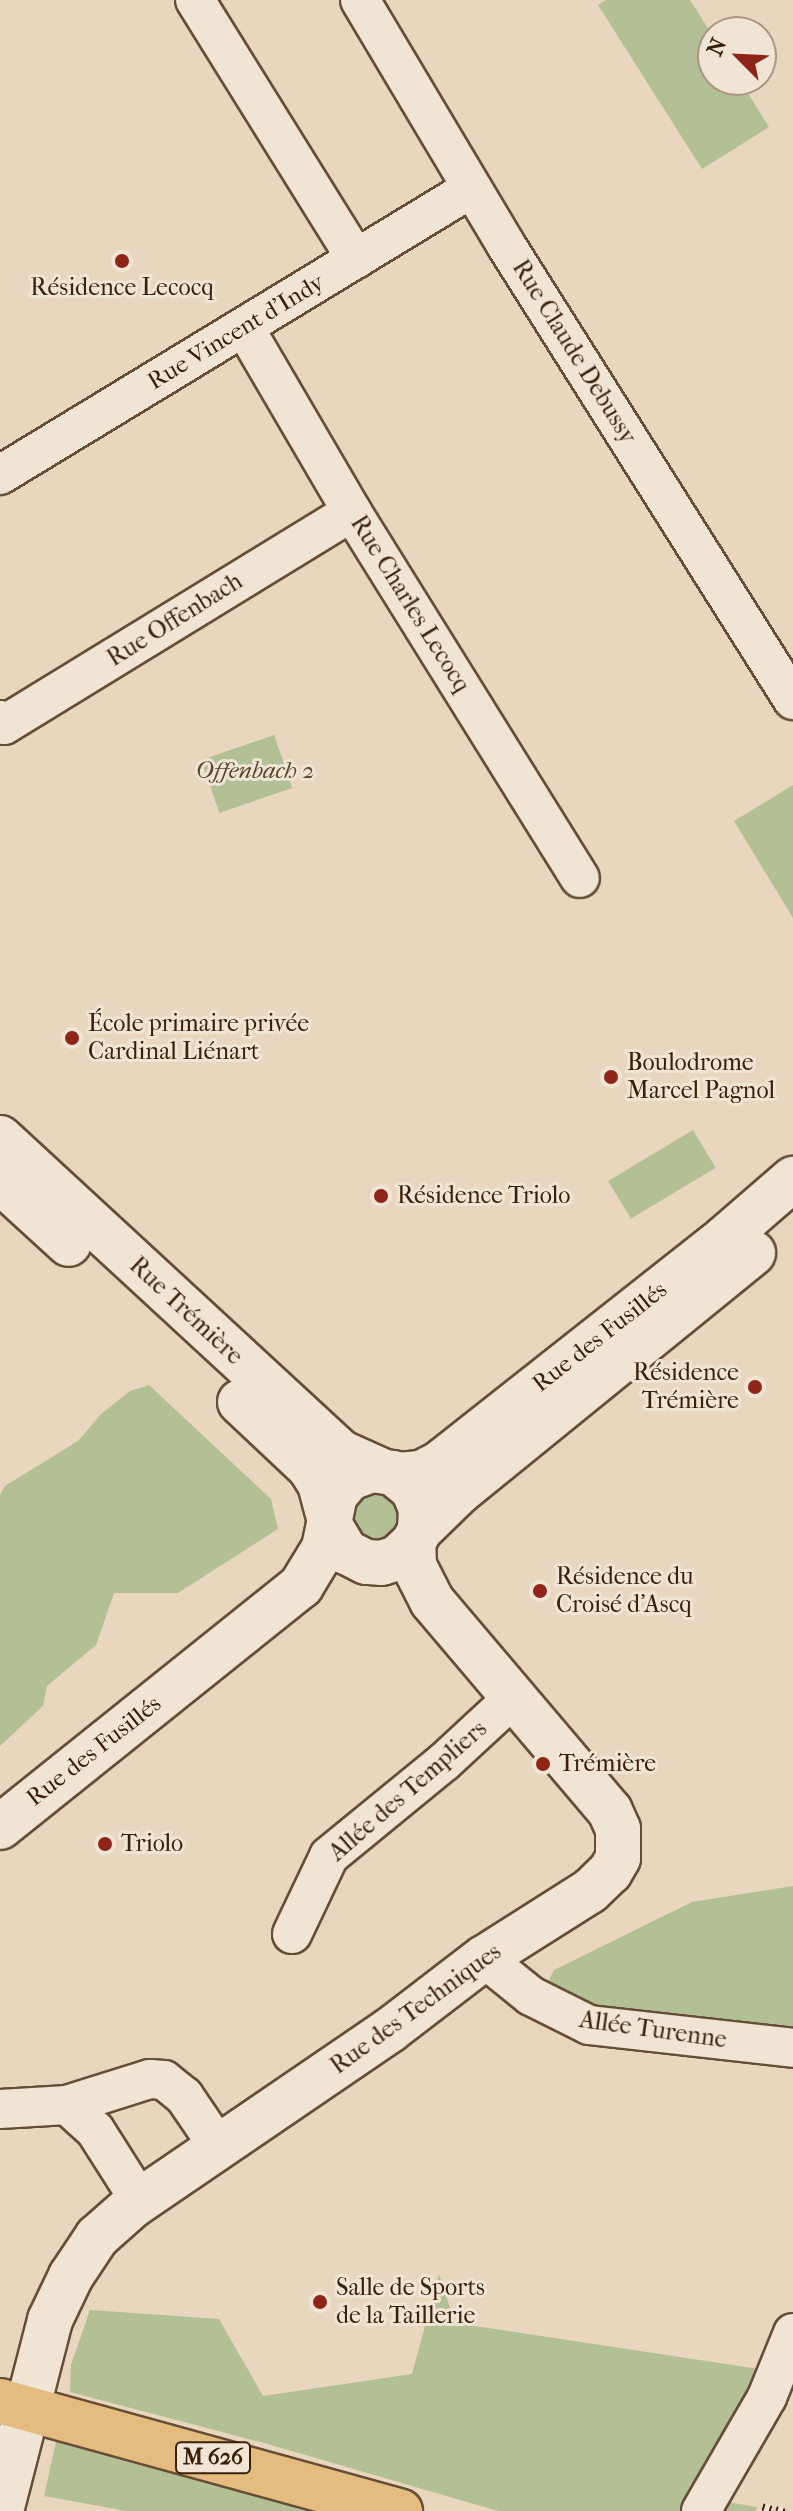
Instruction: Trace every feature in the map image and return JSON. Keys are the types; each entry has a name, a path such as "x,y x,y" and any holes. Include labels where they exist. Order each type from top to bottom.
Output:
{"main road":[{"name":"Rue Trémière","path":"0,1138 340,1452 388,1473"},
{"name":"Rue des Fusillés","path":"0,1827 301,1586 321,1557 335,1495 344,1483 365,1472 421,1473 439,1464 726,1237 793,1179"},
{"name":"Rue Trémière","path":"0,1181 310,1468 320,1484 330,1522"},
{"name":"Rue des Fusillés","path":"301,1586 370,1563 397,1558 459,1492 793,1219"},
{"path":"388,1473 417,1495 422,1516 417,1537"},
{"path":"330,1522 346,1552 370,1563"},
{"name":"Rue des Techniques","path":"417,1537 414,1566 432,1601"},
{"name":"Rue des Techniques","path":"3,2500 7,2406 71,2276 97,2237 140,2201 390,2030 484,1958 590,1891 616,1864 620,1845 610,1811 432,1601 406,1580 370,1563"},
{"name":"M 626","path":"7,2406 400,2511"}],"street":[{"path":"195,0 356,259"},
{"name":"Rue Claude Debussy","path":"360,0 472,188 793,700"},
{"name":"Rue Vincent d'Indy","path":"0,475 472,188"},
{"name":"Rue Charles Lecocq","path":"244,327 352,512 580,878"},
{"name":"Rue Offenbach","path":"0,720 4,725 352,512"},
{"name":"Allée des Templiers","path":"292,1934 329,1856 440,1765 513,1698"},
{"name":"Allée Turenne","path":"484,1958 531,1996 589,2025 793,2048"},
{"path":"0,2109 67,2105 150,2079 164,2080 184,2096 218,2146"},
{"path":"67,2105 95,2130 140,2201"},
{"path":"701,2511 767,2397 793,2333"}],"green space":[{"path":"606,0 690,0 700,16 697,16 697,96 750,96 769,127 702,169 598,5"},
{"name":"Offenbach 2","path":"274,735 292,788 219,813 201,760"},
{"path":"793,785 793,918 734,821"},
{"path":"693,1130 716,1168 631,1219 608,1181"},
{"path":"149,1385 271,1499 278,1529 178,1593 114,1593 96,1645 47,1686 43,1706 0,1746 0,1495 5,1486 78,1441 101,1414 130,1391"},
{"path":"368,1492 388,1496 398,1505 401,1519 394,1538 368,1547 346,1516 348,1509"},
{"path":"793,1886 793,2034 580,2008 547,1984 554,1970 692,1902"},
{"path":"439,2274 455,2323 759,2369 686,2495 757,2507 756,2511 498,2511 264,2443 70,2392 71,2365 90,2310 219,2319 263,2396 412,2374"},
{"path":"57,2437 314,2511 126,2511 44,2496"}],"railway":[{"path":"766,2511 768,2504"},
{"path":"780,2511 781,2507"}],"place":[{"name":"Résidence Lecocq","path":"122,261"},
{"name":"École primaire privée Cardinal Liénart","path":"72,1038"},
{"name":"Boulodrome Marcel Pagnol","path":"611,1077"},
{"name":"Résidence Triolo","path":"381,1196"},
{"name":"Résidence Trémière","path":"755,1387"},
{"name":"Résidence du Croisé d'Ascq","path":"540,1591"},
{"name":"Trémière","path":"543,1764"},
{"name":"Triolo","path":"105,1844"},
{"name":"Salle de Sports de la Taillerie","path":"320,2302"}]}
